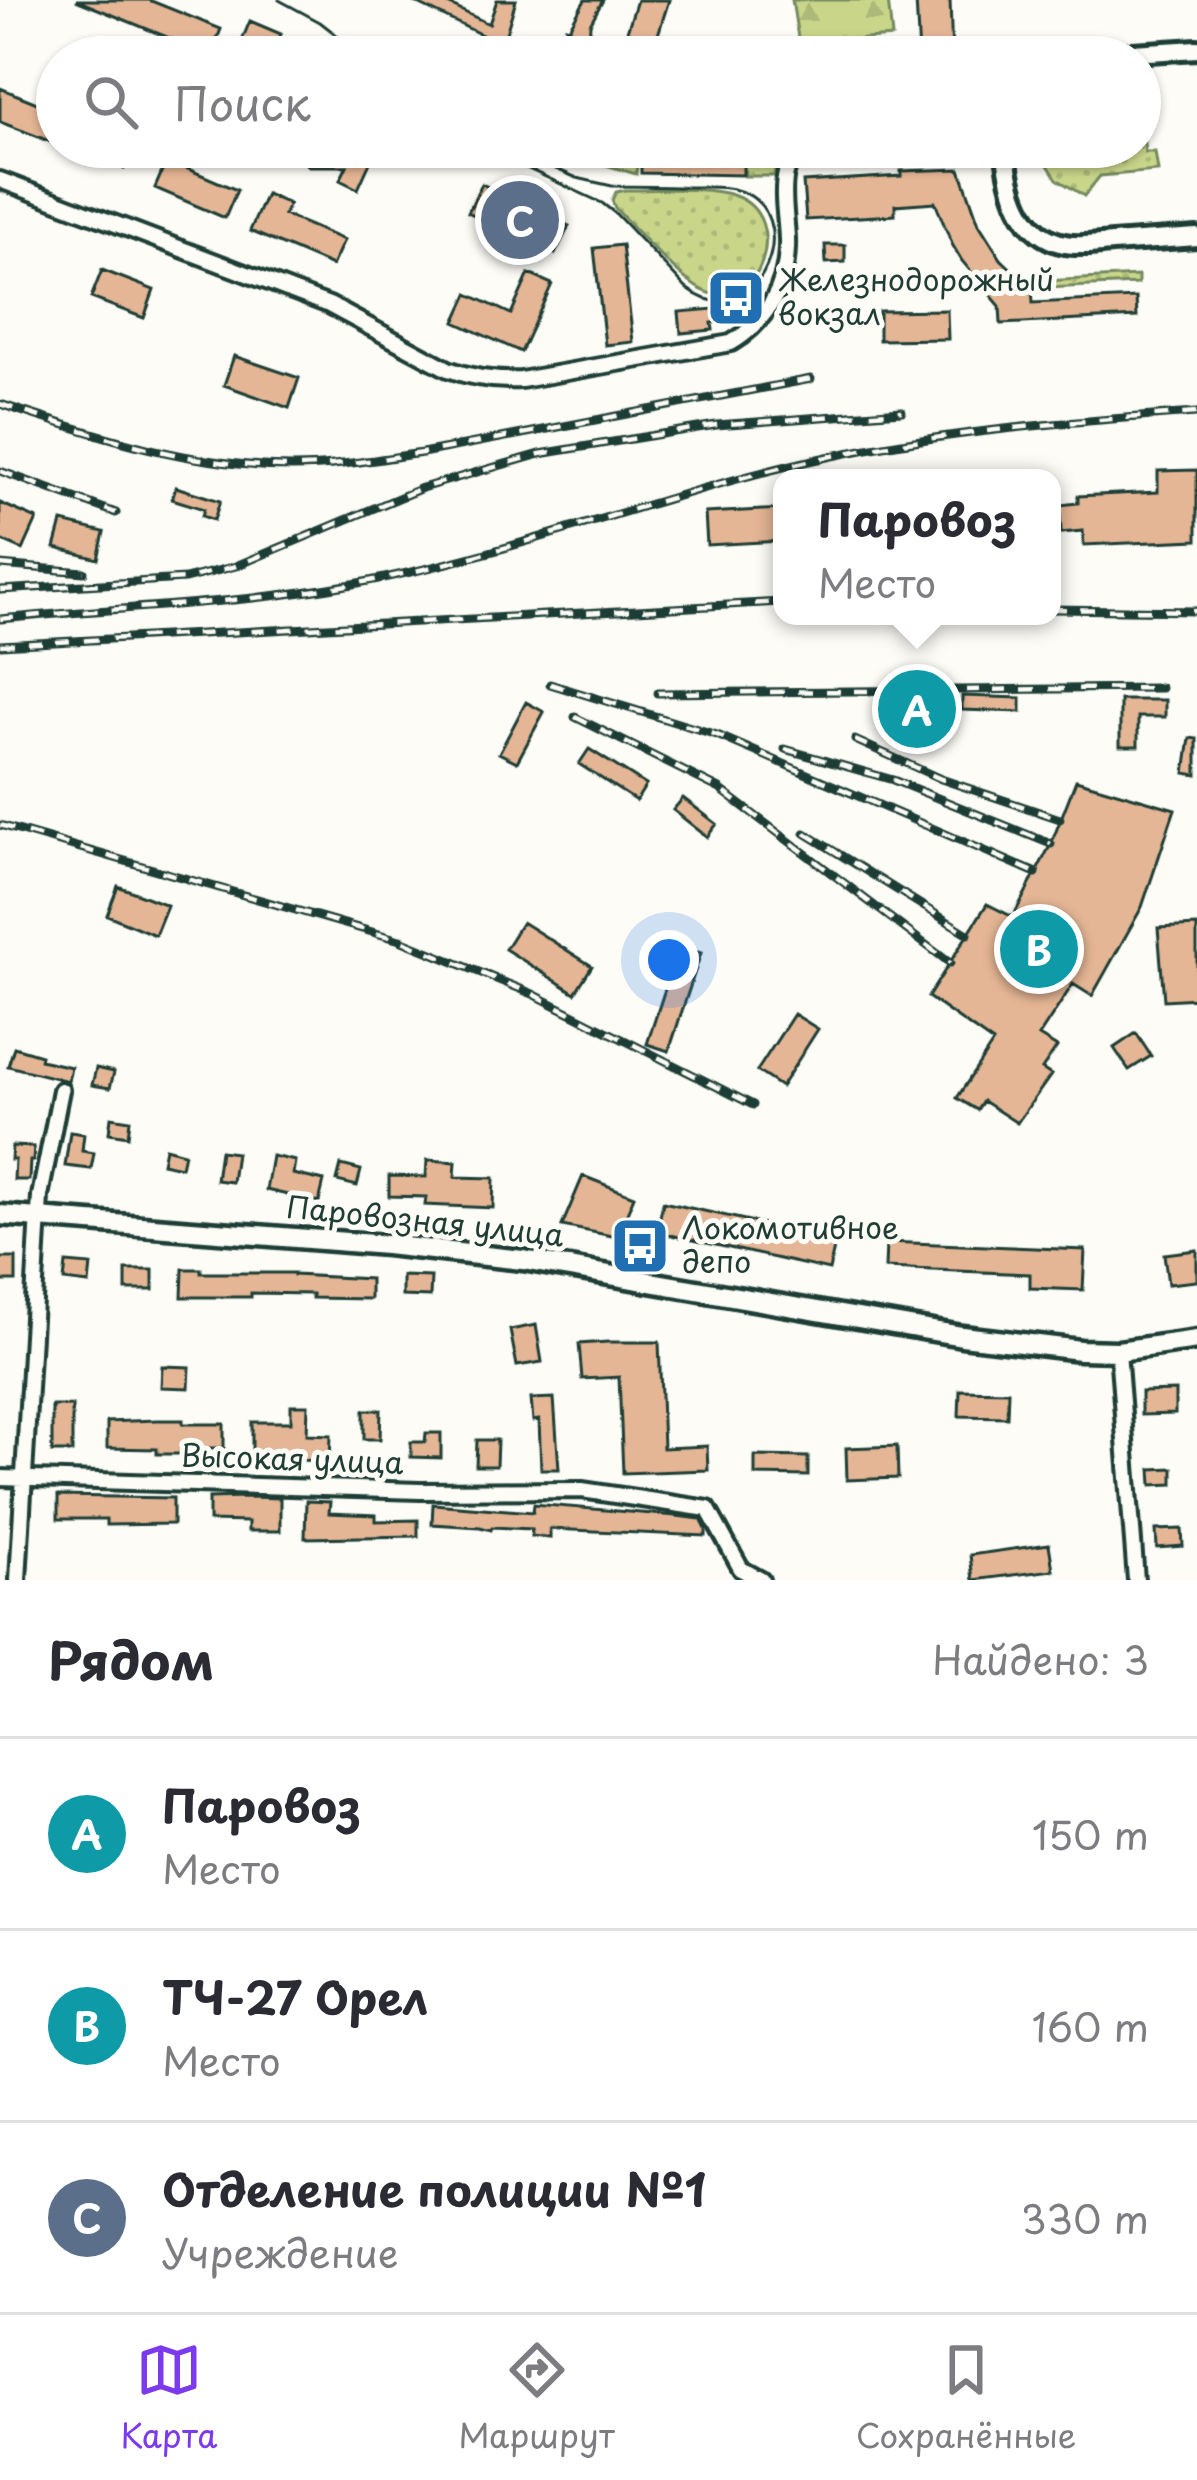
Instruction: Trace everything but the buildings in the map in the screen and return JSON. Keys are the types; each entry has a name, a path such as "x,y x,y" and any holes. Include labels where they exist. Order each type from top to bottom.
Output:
{"main road":[{"name":"Паровозная улица","path":"0,1214 523,1260 962,1336 1080,1350 1118,1351 1197,1340"}],"street":[{"path":"1161,51 1197,49"},
{"path":"0,179 329,305 448,369 502,381 731,343 747,334 772,304 786,264 784,180 788,168"},
{"path":"1008,168 1020,210 1053,240 1078,245 1197,237"},
{"path":"18,1580 38,1216 61,1090"},
{"path":"1118,1351 1136,1580"},
{"name":"Высокая улица","path":"0,1478 420,1491 582,1490 708,1509 741,1569 761,1580"}],"green space":[{"path":"792,0 888,0 892,36 798,36"},
{"path":"745,168 775,168 775,176 745,176"},
{"path":"1050,168 1158,171 1100,176 1084,196 1057,179"},
{"path":"711,191 735,196 753,207 765,243 753,279 740,290 722,295 692,284 615,208 616,192"},
{"path":"1138,276 1138,284 1045,288 1045,281"}],"tram line":[{"path":"279,0 338,36"},
{"path":"526,168 602,203 686,288 712,301 735,299 754,286 766,266 772,243 769,220 757,201 733,189 612,186 554,168"}],"railway":[{"path":"0,404 180,455 254,466 308,467 422,453 811,379"},
{"path":"0,590 185,579 236,566 422,488 540,454 716,425 902,411"},
{"path":"776,469 919,440 1197,413"},
{"path":"0,619 221,601 353,584 472,557 773,470"},
{"path":"0,471 116,513"},
{"path":"0,565 84,572"},
{"path":"0,645 773,602"},
{"path":"1061,609 1197,611"},
{"path":"550,684 717,735 1036,873"},
{"path":"658,693 1161,688"},
{"path":"575,717 720,789 950,963"},
{"path":"855,740 941,779 1060,819"},
{"path":"785,749 893,780 1051,844"},
{"path":"0,825 400,940 533,994 753,1105"},
{"path":"805,833 968,934"}],"place":[{"name":"Отделение полиции №1","path":"520,220"},
{"name":"Железнодорожный вокзал","path":"736,298"},
{"name":"Паровоз","path":"917,709"},
{"name":"ТЧ-27 Орел","path":"1039,949"},
{"name":"Локомотивное депо","path":"640,1246"}]}
